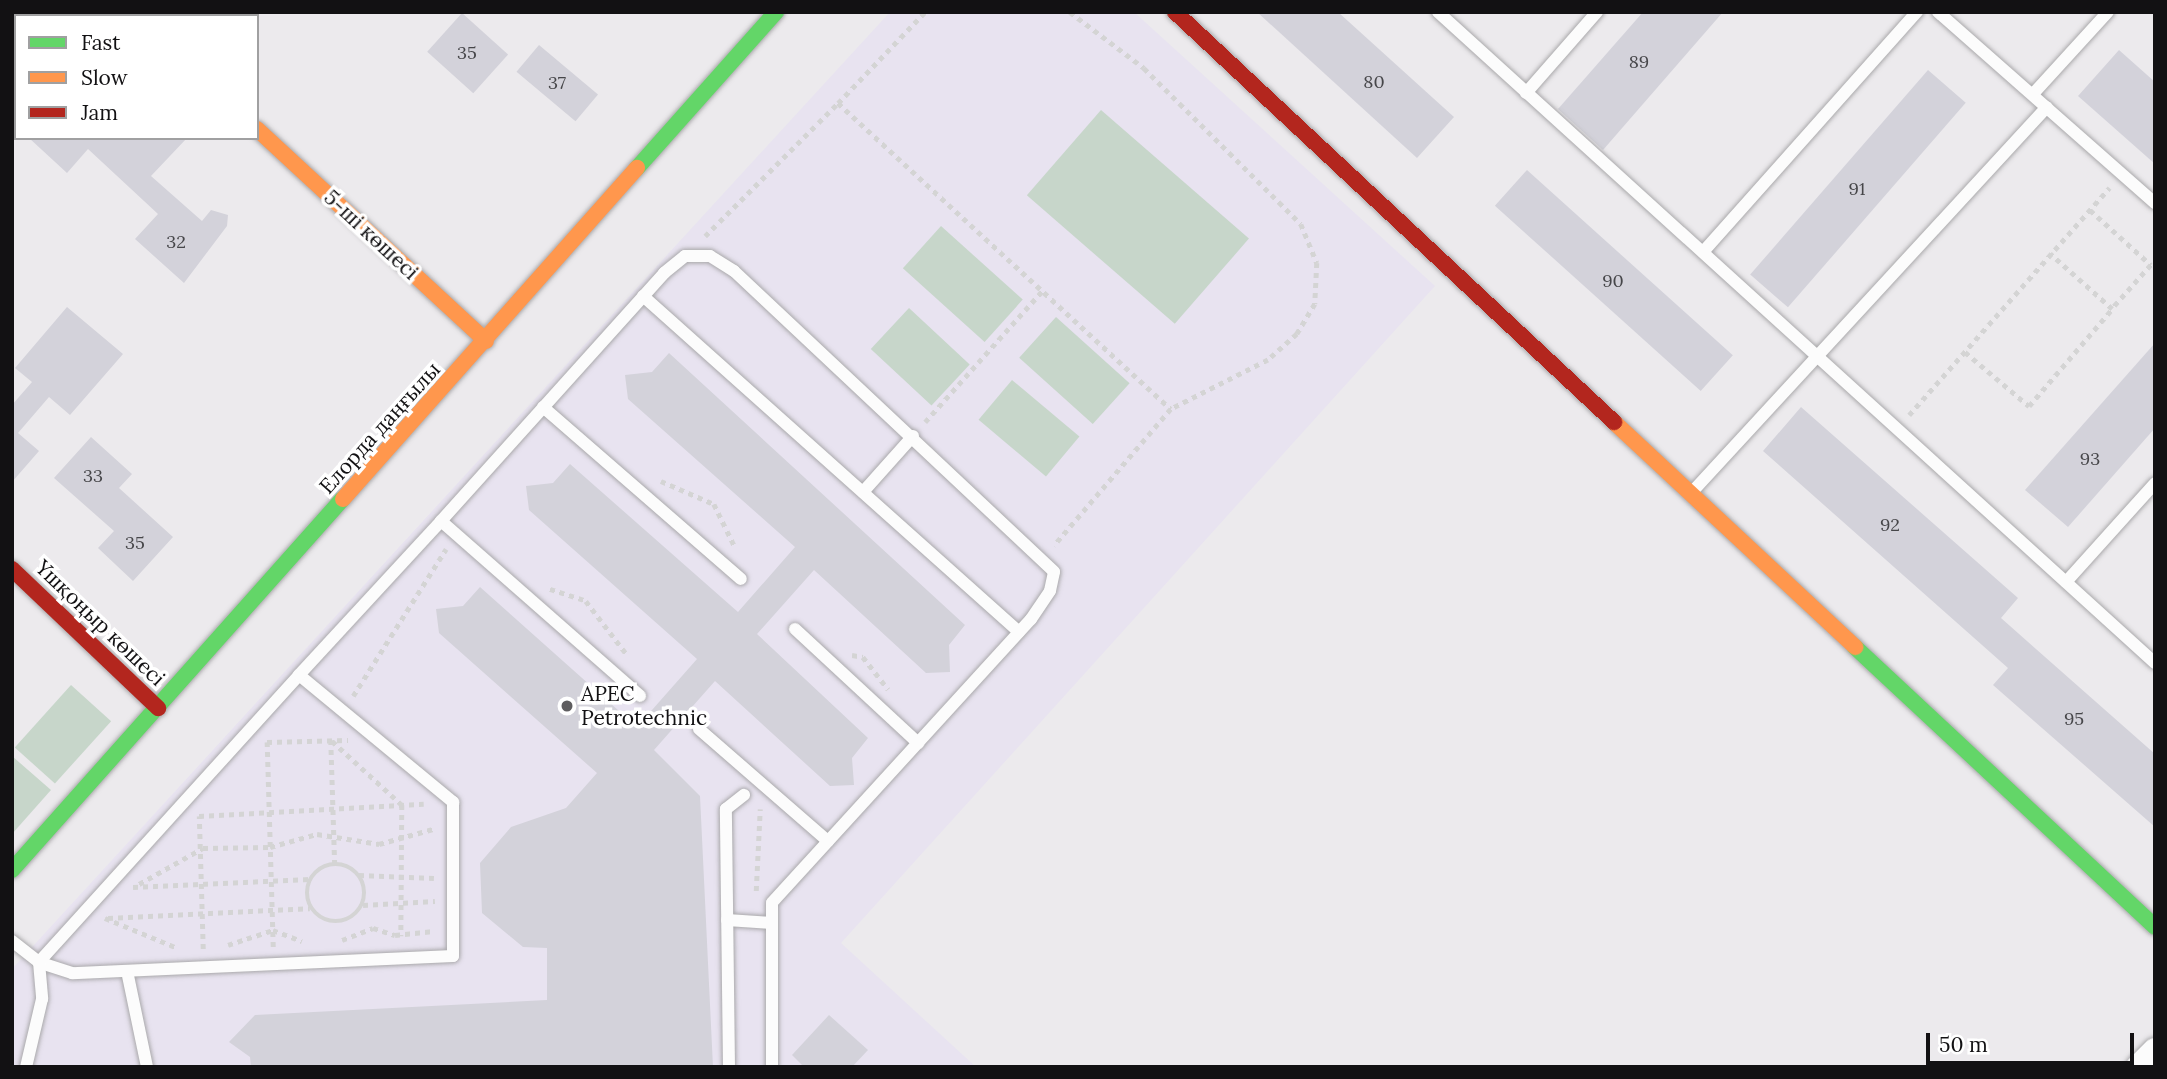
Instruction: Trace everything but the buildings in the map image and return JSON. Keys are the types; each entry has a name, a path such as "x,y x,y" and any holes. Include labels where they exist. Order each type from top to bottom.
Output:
{"street":[{"name":"Елорда даңғылы","path":"12,870 486,341 776,12"},
{"path":"1175,12 1693,491 2155,927"},
{"name":"5-ші көшесі","path":"259,131 486,341"},
{"name":"Үшқоңыр көшесі","path":"12,569 158,708"},
{"path":"2138,1067 2155,1049"}],"lane":[{"path":"1438,12 1703,252 1816,359 2155,663"},
{"path":"1526,93 1597,12"},
{"path":"1703,252 1917,12"},
{"path":"1938,12 2155,203"},
{"path":"2033,94 2108,12"},
{"path":"1693,491 2047,107"},
{"path":"26,1067 42,999 39,962 643,296 685,257 710,256 734,271 1044,557 1054,572 1050,591 1020,632 772,903 772,1067"},
{"path":"643,296 1020,632"},
{"path":"543,407 741,579"},
{"path":"863,492 913,436"},
{"path":"2066,582 2155,482"},
{"path":"441,521 640,696"},
{"path":"794,629 918,743"},
{"path":"12,941 39,962 72,973 453,956 453,803 299,675"},
{"path":"699,729 828,841"},
{"path":"729,1067 726,810 744,795"},
{"path":"727,920 772,923"},
{"path":"127,971 147,1067"}],"path":[{"path":"685,257 925,12"},
{"path":"1044,557 1171,408 1268,360 1297,334 1315,304 1317,263 1301,224 1144,68 1069,12"},
{"path":"838,103 1171,408"},
{"path":"1897,429 2123,174"},
{"path":"1965,352 2029,406 2151,265 2090,210"},
{"path":"2050,254 2112,309"},
{"path":"913,436 1042,290"},
{"path":"343,712 456,534"},
{"path":"274,964 267,742 376,739"},
{"path":"331,740 401,805 400,958"},
{"path":"331,740 335,864"},
{"path":"204,967 199,816 453,803"},
{"path":"335,864 310,878 132,887 200,850 270,847 293,837 334,838 379,844 401,834 453,831"},
{"path":"335,864 359,875 429,875 453,890 430,904 363,905"},
{"path":"184,948 104,918 310,908 335,923 353,917 363,905 359,875"},
{"path":"310,878 310,908"},
{"path":"331,941 373,928 401,935 453,925"},
{"path":"194,948 203,949 273,930 312,943"}],"shaded area":[{"path":"890,12 1134,12 1435,286 841,943 976,1067 12,1067 12,969"}],"green space":[{"path":"1101,110 1249,239 1175,324 1027,195"},
{"path":"941,226 1023,300 985,342 903,268"},
{"path":"909,308 970,365 932,406 871,349"},
{"path":"1056,317 1130,383 1093,424 1019,358"},
{"path":"1012,380 1079,437 1046,476 979,420"},
{"path":"71,685 111,721 55,784 15,747"},
{"path":"12,756 51,790 12,834"}],"traffic: fast":[{"path":"637,168 776,12"},
{"path":"12,870 343,499"},
{"path":"1855,647 2155,927"}],"traffic: slow":[{"path":"259,131 486,341"},
{"path":"343,499 637,168"},
{"path":"1614,422 1855,647"}],"traffic: jam":[{"path":"1175,12 1614,422"},
{"path":"12,569 158,708"}],"place":[{"name":"APEC Petrotechnic","path":"567,706"}]}
